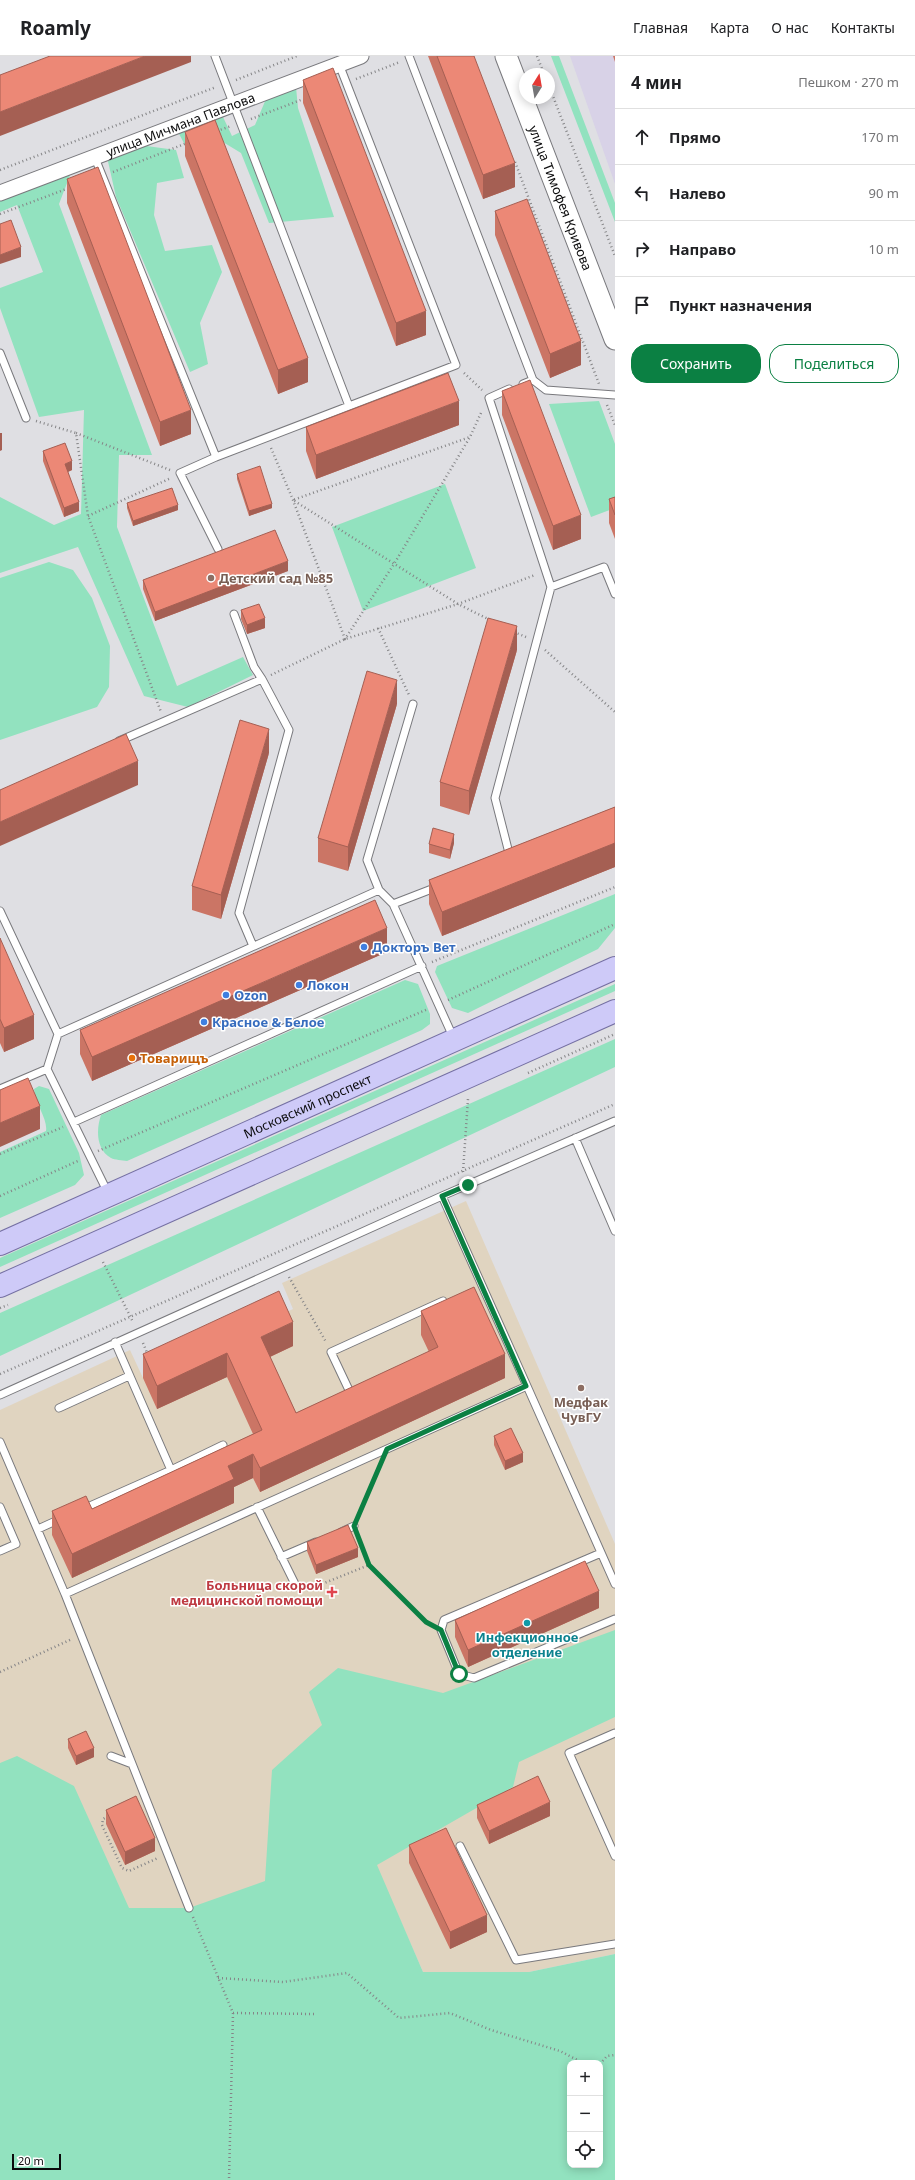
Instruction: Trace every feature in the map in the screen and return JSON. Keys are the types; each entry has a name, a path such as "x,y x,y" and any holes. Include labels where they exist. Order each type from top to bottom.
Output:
{"main road":[{"name":"Московский проспект","path":"0,1244 615,968"},
{"path":"0,1286 615,1011"}],"street":[{"name":"улица Мичмана Павлова","path":"0,193 361,56"},
{"name":"улица Тимофея Кривова","path":"506,56 615,339"}],"lane":[{"path":"215,56 349,406"},
{"path":"410,57 533,380 546,390 615,395"},
{"path":"218,549 180,473 216,457 456,365 339,64"},
{"path":"95,158 216,457"},
{"path":"0,353 26,418"},
{"path":"510,857 495,798 551,587 489,398 533,380"},
{"path":"551,587 604,567 615,594"},
{"path":"234,614 254,667 289,730 240,913 253,946"},
{"path":"114,743 262,679"},
{"path":"413,704 367,860 379,890 393,904 455,1041"},
{"path":"393,904 446,883"},
{"path":"58,1034 379,890"},
{"path":"0,911 58,1034 48,1069 109,1195"},
{"path":"74,1122 422,966"},
{"path":"0,1089 48,1069"},
{"path":"0,1395 442,1196 615,1121"},
{"path":"575,1138 615,1231"},
{"path":"442,1196 476,1286 526,1386 615,1584"},
{"path":"348,1388 331,1352 452,1297"},
{"path":"115,1342 171,1470"},
{"path":"59,1408 129,1376"},
{"path":"65,1594 526,1386"},
{"path":"0,1442 82,1635 189,1908"},
{"path":"38,1529 171,1470 223,1445"},
{"path":"0,1507 16,1544 0,1551"},
{"path":"257,1507 296,1586"},
{"path":"332,1535 354,1526"},
{"path":"281,1557 325,1538"},
{"path":"601,1552 444,1620 441,1630 459,1674 474,1678 615,1619"},
{"path":"615,1733 570,1753 615,1856"},
{"path":"111,1756 132,1764"},
{"path":"460,1846 516,1960 615,1944"}],"path":[{"path":"0,170 298,56"},
{"path":"537,56 542,68"},
{"path":"346,82 410,57"},
{"path":"211,134 311,96"},
{"path":"555,101 615,256"},
{"path":"102,176 189,142"},
{"path":"514,159 615,425"},
{"path":"0,214 73,187"},
{"path":"345,639 394,564 470,437 489,398 456,365"},
{"path":"26,418 76,433 180,473"},
{"path":"76,433 88,516 164,721"},
{"path":"293,500 470,437"},
{"path":"267,438 293,500 345,639"},
{"path":"88,516 180,473"},
{"path":"293,500 458,604 494,622"},
{"path":"262,679 345,639 458,604 545,571"},
{"path":"378,628 413,704"},
{"path":"508,629 537,642 615,712"},
{"path":"422,966 615,887"},
{"path":"448,1000 615,924"},
{"path":"102,1150 429,1008"},
{"path":"468,1099 462,1171 468,1185"},
{"path":"0,1374 615,1104"},
{"path":"0,1154 74,1122"},
{"path":"0,1196 82,1158"},
{"path":"103,1262 131,1316 150,1358"},
{"path":"285,1267 331,1352"},
{"path":"387,1449 354,1526 369,1565 426,1622 441,1630"},
{"path":"296,1586 304,1591 369,1565"},
{"path":"0,1672 82,1635"},
{"path":"110,1815 103,1819 102,1825 122,1868 129,1871 168,1854"},
{"path":"189,1908 233,2013 229,2180"},
{"path":"218,1978 283,1982 347,1973 399,2018 450,2012 491,2030 560,2051 577,2060"},
{"path":"233,2013 315,2014"},
{"path":"603,2061 607,2056 615,2055"}],"shaded area":[{"path":"570,56 615,56 615,184"},
{"name":"Больница скорой медицинской помощи","path":"466,1201 615,1544 615,1954 529,1972 423,1972 376,1865 0,1958 0,1410 130,1350 143,1378 293,1309 282,1283"}],"green space":[{"path":"551,56 559,56 615,203 615,222"},
{"path":"296,87 298,108 334,217 269,223 241,153 218,139 185,145 178,132 223,117 232,136 255,125 266,99"},
{"path":"139,145 176,150 184,178 157,183 154,215 165,251 212,245 222,272 200,323 208,364 190,372 116,197 107,157"},
{"path":"72,170 59,204 152,455 119,455 117,527 177,686 243,657 253,675 188,707 144,696 78,547 0,573 0,497 54,525 81,514 84,410 39,417 0,308 0,288 43,272 17,205 0,212 0,199"},
{"path":"599,401 615,444 615,508 591,517 549,404"},
{"path":"445,484 476,568 363,611 332,527"},
{"path":"49,562 73,570 92,598 110,646 109,687 97,707 0,740 0,578"},
{"path":"615,894 615,928 598,949 468,1013 452,1008 435,972 437,966"},
{"path":"405,980 418,984 430,1014 430,1024 422,1030 127,1161 111,1158 102,1150 98,1139 98,1127 101,1115"},
{"path":"615,984 615,991 0,1267 0,1258"},
{"path":"615,1039 615,1067 0,1356 0,1313"},
{"path":"39,1086 49,1089 79,1153 84,1175 75,1185 0,1218 0,1152 46,1131 45,1121 34,1089"},
{"path":"615,1630 615,1717 519,1762 513,1787 377,1865 423,1972 529,1972 615,1954 615,2180 0,2180 0,1763 17,1756 74,1786 129,1908 189,1908 265,1881 272,1770 322,1725 309,1692 338,1668 443,1693"}],"building":[{"path":"50,56 145,56 0,112 0,75"},
{"path":"437,56 474,56 515,163 483,175"},
{"path":"333,68 426,311 396,323 303,80"},
{"path":"215,120 308,358 278,370 185,132"},
{"path":"98,167 191,410 160,422 67,179"},
{"path":"527,199 581,341 550,354 495,211"},
{"path":"11,220 21,247 0,255 0,224"},
{"path":"448,373 459,401 316,455 306,427"},
{"path":"530,380 581,515 553,526 502,391"},
{"path":"65,443 72,461 65,464 79,502 64,508 43,451"},
{"path":"260,466 272,504 249,511 237,474"},
{"path":"172,488 178,505 133,521 127,503"},
{"path":"615,497 615,515 609,499"},
{"path":"275,530 288,561 155,612 143,580"},
{"path":"259,604 265,618 247,625 241,610"},
{"path":"488,618 517,626 469,791 440,782"},
{"path":"367,671 397,680 348,847 318,838"},
{"path":"240,720 269,729 221,895 192,886"},
{"path":"126,734 138,761 0,822 0,790"},
{"path":"615,807 615,843 442,912 429,880"},
{"path":"433,828 454,834 450,850 429,844"},
{"path":"375,900 387,928 92,1057 80,1030"},
{"path":"0,938 34,1015 4,1028 0,1019"},
{"path":"28,1078 40,1106 0,1123 0,1090"},
{"path":"474,1287 505,1354 260,1468 253,1454 228,1466 234,1479 72,1554 52,1511 86,1496 92,1509 262,1430 227,1353 157,1386 143,1354 279,1291 293,1322 261,1337 296,1413 438,1347 421,1311"},
{"path":"511,1428 523,1453 505,1461 494,1436"},
{"path":"348,1525 358,1548 316,1565 307,1542"},
{"path":"585,1561 599,1591 468,1650 455,1620"},
{"path":"86,1731 94,1748 76,1756 68,1739"},
{"path":"538,1776 550,1802 489,1831 477,1805"},
{"path":"136,1796 155,1838 125,1852 106,1810"},
{"path":"446,1828 487,1915 450,1932 409,1845"}],"place":[{"name":"Детский сад №85","path":"211,578"},
{"name":"Докторъ Вет","path":"364,947"},
{"name":"Локон","path":"299,985"},
{"name":"Ozon","path":"226,995"},
{"name":"Красное & Белое","path":"204,1022"},
{"name":"Товарищъ","path":"132,1058"},
{"name":"Медфак ЧувГУ","path":"581,1388"},
{"name":"Больница скорой медицинской помощи","path":"332,1592"},
{"name":"Инфекционное отделение","path":"527,1623"}],"route":[{"path":"459,1674 441,1630 426,1622 369,1565 354,1526 387,1449 526,1386 442,1196 468,1185"}]}
